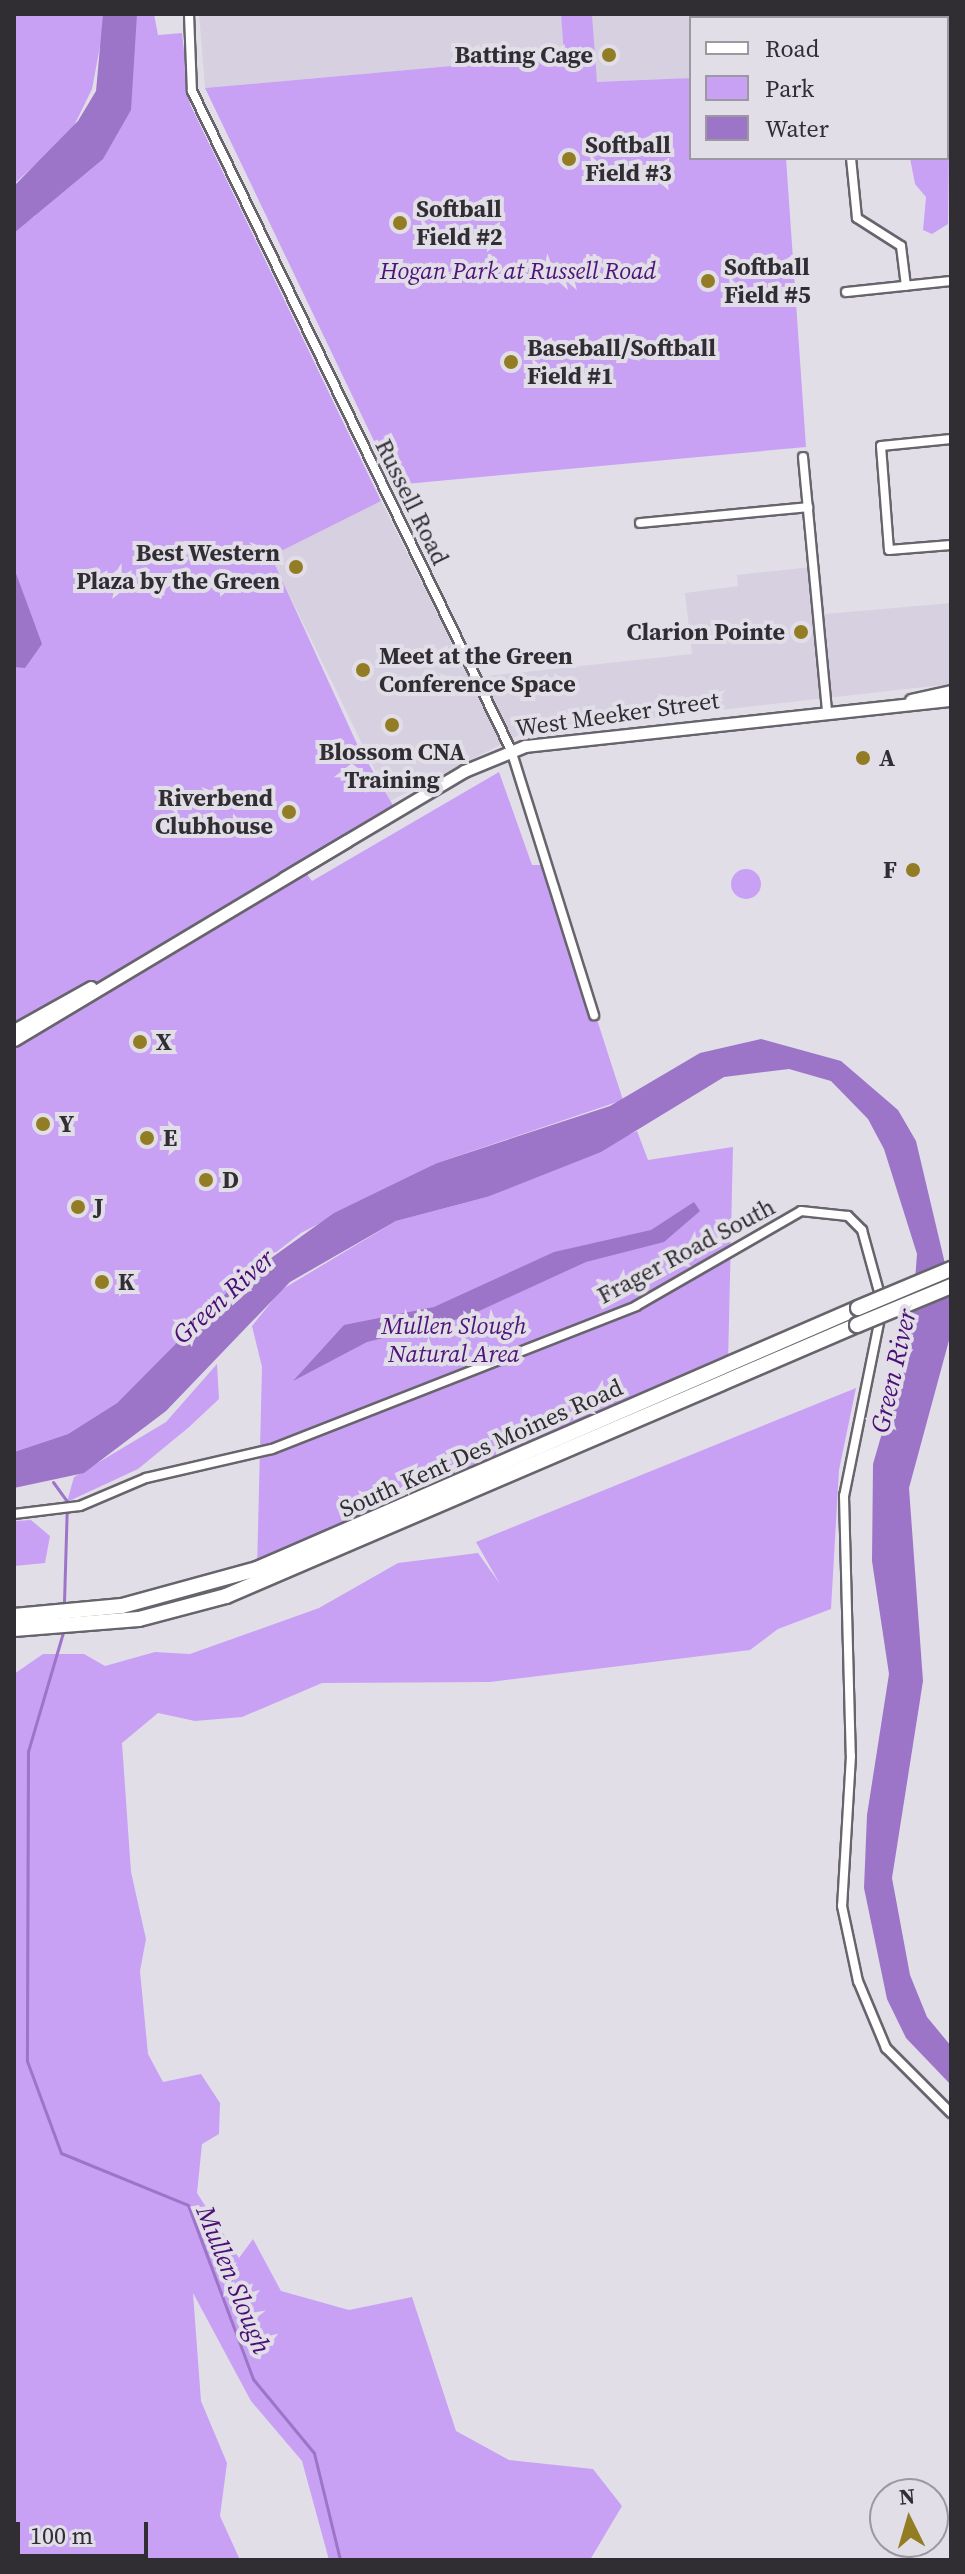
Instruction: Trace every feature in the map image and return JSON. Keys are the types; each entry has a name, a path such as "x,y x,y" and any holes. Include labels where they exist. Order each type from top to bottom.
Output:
{"highway":[{"name":"South Kent Des Moines Road","path":"15,1620 122,1606 257,1569 951,1269"},
{"name":"South Kent Des Moines Road","path":"15,1620 119,1622 263,1583 951,1286"}],"main road":[{"name":"West Meeker Street","path":"911,700 951,691"},
{"name":"West Meeker Street","path":"14,1040 350,838 511,750 827,709 911,700 951,700"},
{"name":"West Meeker Street","path":"14,1030 132,967"}],"street":[{"name":"Russell Road","path":"189,14 195,99 511,750 594,1015"},
{"path":"851,160 857,218 901,246 906,286"},
{"path":"846,292 951,281"},
{"path":"951,439 881,446 889,550 951,545"},
{"path":"803,457 827,709"},
{"path":"640,523 808,507"},
{"name":"Frager Road South","path":"14,1514 54,1512 80,1506 146,1478 272,1449 636,1306 801,1211 848,1216 875,1261 881,1322 844,1496 851,1756 842,1906 858,1981 886,2048 951,2113"}],"shaded area":[{"path":"199,14 561,14 565,56 205,88"},
{"path":"592,14 762,14 689,16 689,78 597,85"},
{"path":"381,501 469,678 692,654 685,593 738,586 737,575 820,566 825,614 951,603 951,684 525,732 390,801 268,551"}],"green space":[{"path":"14,14 104,14 104,25 92,89 71,132 14,184"},
{"path":"137,14 154,14 158,35 182,33 190,104 381,501 271,556 358,746 400,817 306,873 312,881 499,772 532,865 547,865 623,1100 437,1163 301,1233 235,1284 117,1403 68,1434 14,1452 14,230 35,216"},
{"name":"Hogan Park at Russell Road","path":"561,14 592,14 597,82 689,78 689,160 786,160 806,447 395,485 205,88 564,56"},
{"path":"907,14 951,14 949,154 949,16"},
{"path":"910,160 949,160 948,224 932,234 923,230 926,197 915,184"},
{"path":"746,869 757,873 761,884 757,895 746,899 735,895 731,884 735,873"},
{"name":"Mullen Slough Natural Area","path":"637,1131 648,1160 733,1147 728,1364 257,1569 262,1367 252,1326 281,1290 396,1221 487,1197"},
{"path":"217,1364 219,1399 188,1428 138,1469 67,1502 74,1477 166,1422"},
{"path":"856,1388 839,1470 831,1609 778,1629 750,1650 490,1682 322,1683 242,1717 195,1721 158,1713 122,1743 131,1872 146,1939 140,1971 148,2054 163,2082 201,2074 220,2103 219,2134 202,2144 197,2193 239,2258 253,2239 281,2291 349,2310 412,2297 456,2431 509,2460 593,2469 622,2506 590,2560 329,2560 302,2461 251,2401 193,2293 201,2401 227,2463 220,2516 240,2560 14,2560 14,1674 43,1654 84,1654 105,1666 155,1652 190,1654 319,1608 398,1563 478,1553 500,1584 476,1542"},
{"path":"31,1520 50,1536 45,1563 14,1566 14,1521"}],"water":[{"path":"103,14 137,14 131,110 103,159 14,233 14,186 78,121 96,91"},
{"path":"14,568 42,644 25,668 14,667"},
{"name":"Green River","path":"761,1039 841,1061 898,1110 916,1141 951,1289 951,1333 909,1488 923,1681 892,1878 910,1975 927,2017 951,2046 951,2085 906,2038 887,1999 864,1888 867,1815 889,1674 872,1561 873,1464 911,1333 917,1254 884,1149 868,1119 831,1081 789,1069 724,1077 601,1152 487,1197 396,1221 290,1282 166,1411 84,1473 14,1488 14,1452 68,1434 117,1403 235,1284 334,1213 437,1163 610,1106 700,1053"},
{"path":"694,1202 700,1211 664,1242 586,1262 466,1317 367,1342 293,1381 344,1325 434,1307 554,1252 651,1230"}],"waterway":[{"name":"Mullen Slough","path":"53,1482 67,1501 64,1605"},
{"name":"Mullen Slough","path":"64,1629 28,1751 27,2061 61,2153 188,2205 253,2379 314,2453 340,2560"}],"place":[{"name":"Batting Cage","path":"609,55"},
{"name":"Softball Field #3","path":"569,159"},
{"name":"Softball Field #2","path":"400,223"},
{"name":"Softball Field #5","path":"708,281"},
{"name":"Baseball/Softball Field #1","path":"511,362"},
{"name":"Best Western Plaza by the Green","path":"296,567"},
{"name":"Clarion Pointe","path":"801,632"},
{"name":"Meet at the Green Conference Space","path":"363,670"},
{"name":"Blossom CNA Training","path":"392,725"},
{"name":"A","path":"863,758"},
{"name":"Riverbend Clubhouse","path":"289,812"},
{"name":"F","path":"913,870"},
{"name":"X","path":"140,1042"},
{"name":"Y","path":"43,1124"},
{"name":"E","path":"147,1138"},
{"name":"D","path":"206,1180"},
{"name":"J","path":"78,1207"},
{"name":"K","path":"102,1282"}]}
